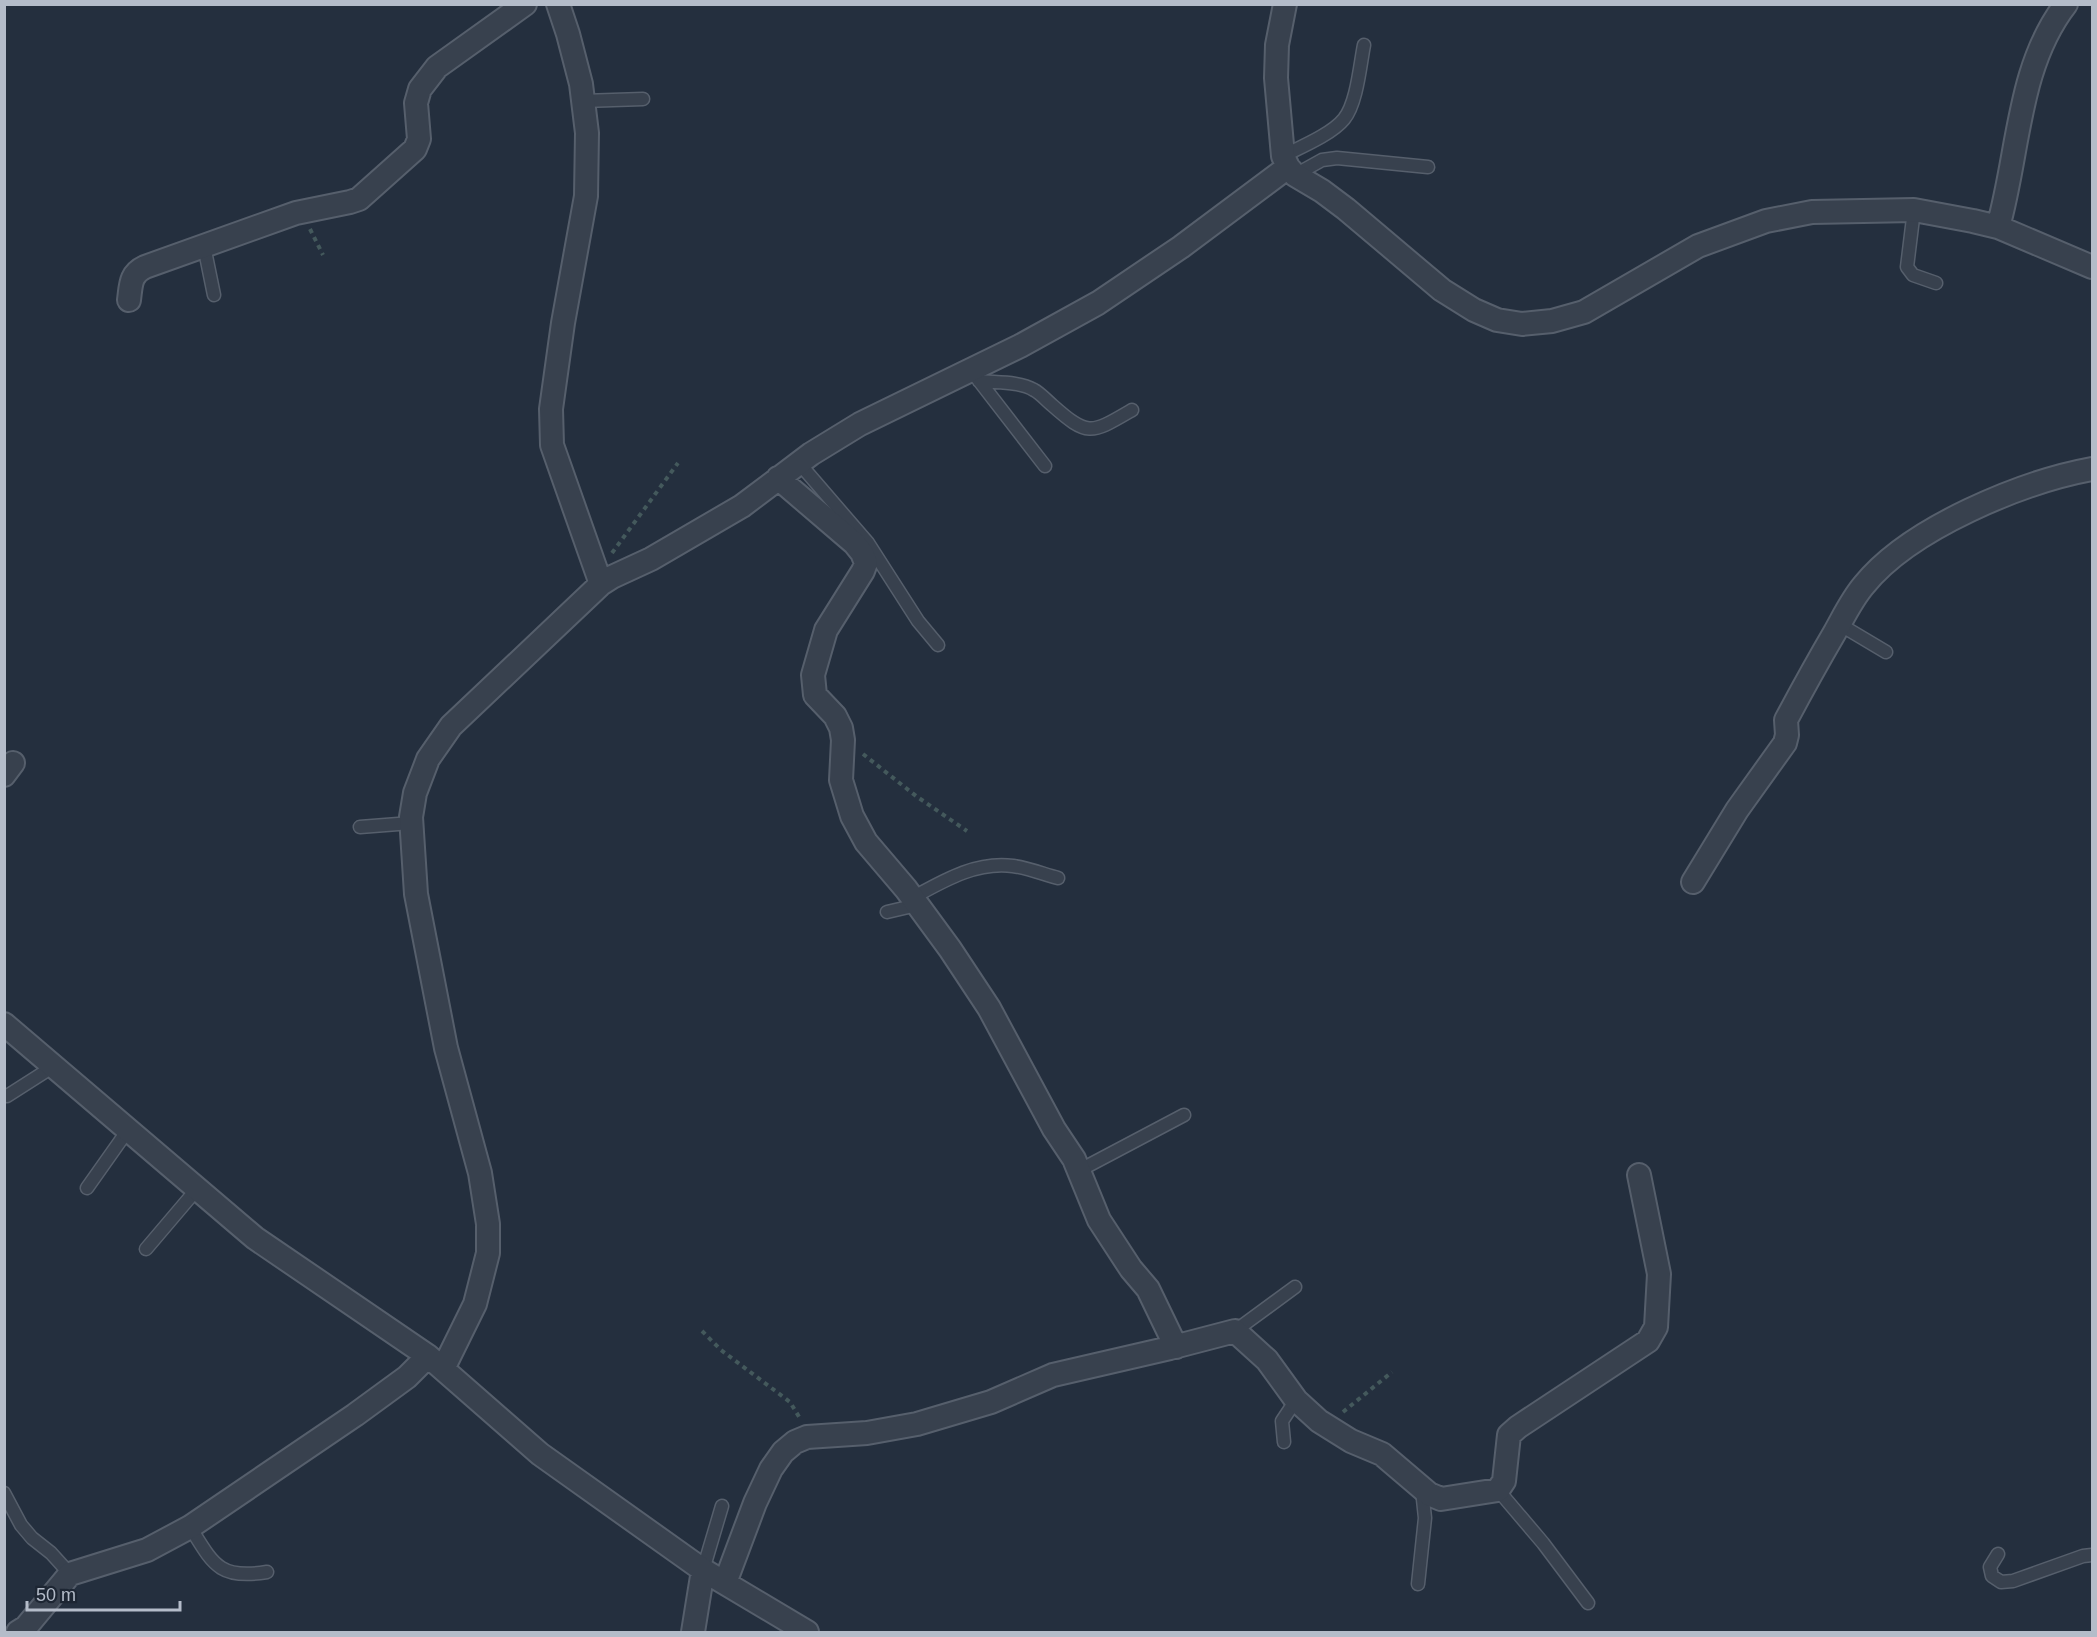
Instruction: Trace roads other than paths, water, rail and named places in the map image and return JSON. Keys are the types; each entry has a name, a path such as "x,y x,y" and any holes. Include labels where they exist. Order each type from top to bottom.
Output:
{"street":[{"path":"129,300 132,276 137,271 302,212 359,199 415,149 419,139 416,103 420,89 428,76 525,4"},
{"path":"1285,4 1278,45 1276,78 1289,166 1442,290 1474,310 1497,320 1522,324 1552,321 1584,312 1698,246 1766,220 1812,212 1914,210 1998,227 2092,267"},
{"path":"1998,227 2007,195 2030,81 2048,31 2066,4"},
{"path":"564,8 581,84 587,134 586,196 563,323 551,409 552,445 599,579"},
{"path":"18,1632 26,1626 70,1575 147,1550 190,1527 407,1377 435,1363 475,1304 488,1253 488,1224 480,1173 446,1048 420,916 416,894 411,823 415,793 428,759 451,726 599,579 612,577 659,554 742,506 778,478 860,424 975,376 1020,346 1098,303 1180,247 1289,166"},
{"path":"1694,882 1737,810 1785,743 1786,720 1839,624 1864,585 1884,563 1948,521 2014,491 2055,477 2092,469"},
{"path":"778,478 854,543 866,563 826,630 813,675 814,695 835,716 841,728 843,740 841,780 852,816 866,842 950,949 989,1008 1054,1129 1080,1170 1100,1220 1131,1269 1148,1288 1176,1347"},
{"path":"4,1024 255,1238 435,1363 540,1454 703,1570 807,1632"},
{"path":"725,1583 755,1503 771,1469 783,1452 795,1442 807,1437 867,1433 917,1424 992,1402 1053,1376 1235,1331 1267,1360 1296,1400 1326,1425 1351,1441 1382,1454 1422,1490 1441,1498 1498,1490 1504,1481 1509,1435 1648,1341 1653,1335 1656,1327 1659,1274 1639,1175"},
{"path":"693,1632 703,1570"}],"lane":[{"path":"1289,166 1344,119 1354,96 1364,45"},
{"path":"583,100 643,99"},
{"path":"1289,166 1337,158 1428,167"},
{"path":"1914,210 1907,267 1913,275 1935,283"},
{"path":"204,246 214,295"},
{"path":"975,376 1034,390 1083,429 1105,426 1132,411"},
{"path":"975,376 1045,466"},
{"path":"800,463 868,543 918,621 938,645"},
{"path":"1839,624 1887,652"},
{"path":"360,826 411,823"},
{"path":"887,912 914,901 952,876 993,866 1025,868 1058,878"},
{"path":"7,1096 54,1066"},
{"path":"1080,1170 1184,1115"},
{"path":"87,1188 128,1130"},
{"path":"146,1250 197,1189"},
{"path":"1235,1331 1295,1287"},
{"path":"1284,1442 1282,1422 1296,1400"},
{"path":"1418,1584 1425,1518 1422,1490"},
{"path":"1498,1490 1543,1543 1587,1603"},
{"path":"4,1493 21,1525 32,1538 51,1553 70,1575"},
{"path":"703,1570 722,1506"},
{"path":"190,1527 212,1561 219,1567 231,1572 250,1575 267,1572"},
{"path":"1998,1554 1990,1567 1992,1576 2001,1582 2013,1581 2092,1555"}]}
